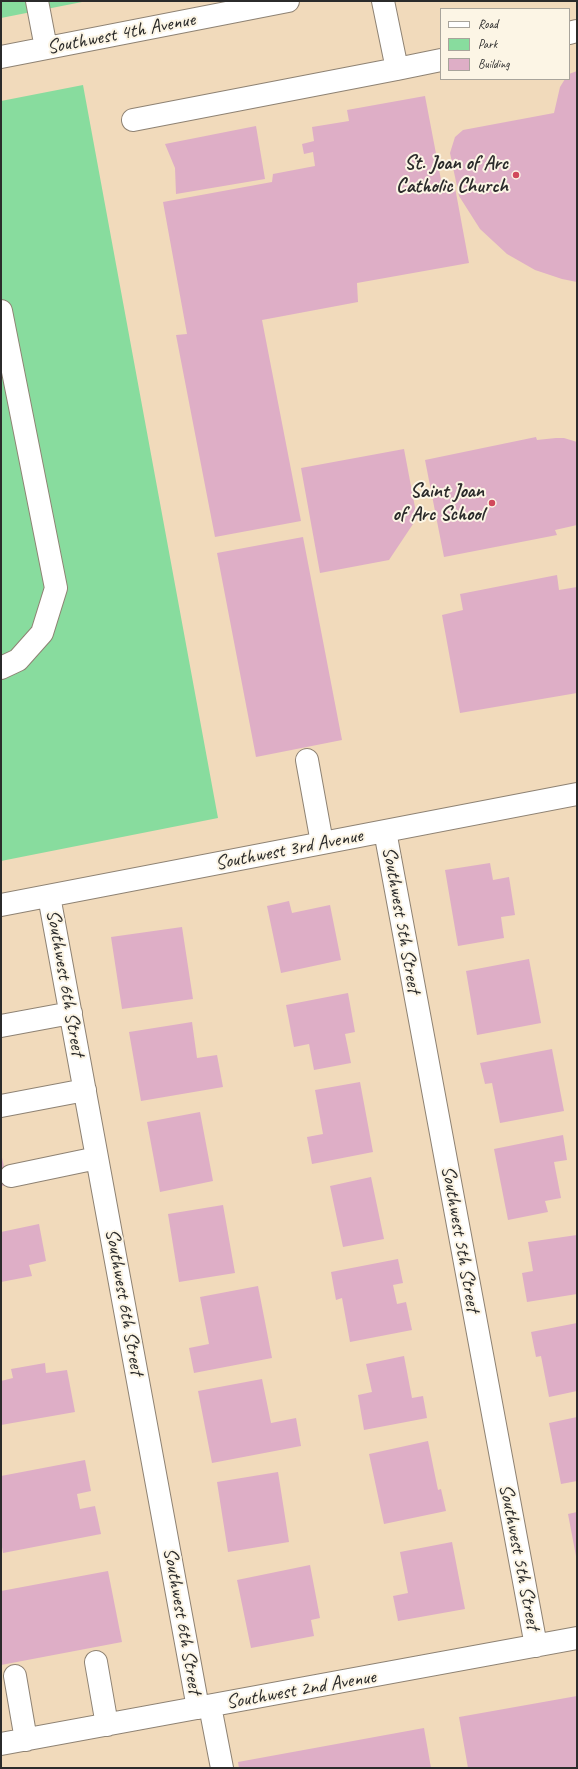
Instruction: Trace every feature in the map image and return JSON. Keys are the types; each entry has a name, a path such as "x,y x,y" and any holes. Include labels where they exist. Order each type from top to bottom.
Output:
{"street":[{"path":"37,1 46,48"},
{"name":"Southwest 4th Avenue","path":"1,57 288,1"},
{"path":"383,1 397,69"},
{"path":"133,120 440,60"},
{"path":"1,312 56,588 42,633 18,660 1,668"},
{"path":"307,760 322,843"},
{"name":"Southwest 3rd Avenue","path":"1,905 577,794"},
{"name":"Southwest 5th Street","path":"385,831 536,1646"},
{"name":"Southwest 6th Street","path":"49,896 97,1158 204,1707 222,1768"},
{"path":"1,1026 71,1013"},
{"path":"1,1106 85,1090"},
{"path":"11,1176 97,1158"},
{"name":"Southwest 2nd Avenue","path":"1,1744 577,1638"},
{"path":"96,1662 107,1725"},
{"path":"14,1676 26,1740"}],"green space":[{"path":"1,1 82,1 82,2 1,18"},
{"path":"83,85 218,818 1,861 1,101"}],"building":[{"name":"St. Joan of Arc Catholic Church","path":"577,71 577,282 562,279 535,270 507,254 480,229 459,196 450,153 455,137 463,130 554,113 560,87 564,80 570,80 570,74"},
{"path":"425,96 442,185 454,182 469,263 357,283 358,302 262,320 301,521 215,537 176,335 187,334 163,202 272,182 273,174 315,166 313,152 304,154 302,144 314,141 312,127 349,121 347,110"},
{"path":"256,126 265,179 176,194 175,168 165,144"},
{"path":"536,437 537,440 564,438 577,442 577,525 555,530 557,535 444,557 425,460"},
{"path":"404,449 417,518 389,560 320,573 301,468"},
{"path":"303,537 342,740 256,757 217,553"},
{"path":"557,575 559,590 577,587 577,693 460,713 442,615 463,610 460,594"},
{"path":"490,863 493,880 509,877 515,915 501,917 504,938 458,946 445,870"},
{"path":"289,901 292,913 330,905 341,960 281,973 267,906"},
{"path":"182,927 193,999 122,1009 111,937"},
{"path":"529,959 541,1023 477,1035 466,971"},
{"path":"348,993 355,1032 345,1034 351,1063 314,1070 309,1044 294,1047 286,1005"},
{"path":"192,1022 197,1058 217,1055 223,1087 141,1101 129,1032"},
{"path":"552,1049 564,1111 500,1123 492,1083 485,1084 480,1063"},
{"path":"360,1082 373,1152 312,1164 307,1137 323,1134 315,1090"},
{"path":"200,1112 213,1181 160,1192 147,1122"},
{"path":"563,1135 567,1160 554,1162 561,1198 545,1201 548,1212 508,1220 494,1149"},
{"path":"1,1153 8,1185 1,1186"},
{"path":"371,1177 384,1239 343,1247 330,1186"},
{"path":"223,1205 235,1273 179,1282 168,1214"},
{"path":"39,1224 46,1261 29,1265 32,1276 1,1282 1,1232"},
{"path":"577,1235 577,1294 527,1302 522,1273 533,1271 528,1242"},
{"path":"398,1259 403,1283 393,1285 397,1304 406,1302 412,1330 350,1342 342,1298 336,1300 331,1272"},
{"path":"258,1286 272,1358 194,1373 189,1348 209,1344 200,1297"},
{"path":"577,1323 577,1391 549,1397 541,1356 536,1357 531,1332"},
{"path":"404,1356 412,1398 423,1396 427,1418 364,1430 358,1395 372,1392 366,1364"},
{"path":"45,1363 46,1373 67,1370 75,1412 1,1425 1,1381 13,1378 11,1369"},
{"path":"262,1379 271,1423 296,1418 301,1446 212,1463 198,1391"},
{"path":"577,1417 577,1481 561,1484 549,1423"},
{"path":"428,1441 438,1490 441,1489 446,1511 384,1524 369,1454"},
{"path":"85,1460 91,1491 77,1494 80,1509 95,1506 101,1534 3,1553 1,1541 1,1476"},
{"path":"278,1472 289,1542 228,1552 217,1482"},
{"path":"577,1512 577,1556 576,1556 568,1514"},
{"path":"452,1542 465,1609 398,1621 393,1596 408,1593 400,1552"},
{"path":"310,1565 320,1618 311,1620 314,1636 251,1648 237,1580"},
{"path":"108,1571 122,1642 1,1665 1,1591"},
{"path":"577,1696 577,1768 468,1768 459,1717"},
{"path":"424,1728 431,1768 239,1768 238,1762"}],"place":[{"name":"St. Joan of Arc Catholic Church","path":"516,175"},
{"name":"Saint Joan of Arc School","path":"492,503"}]}
